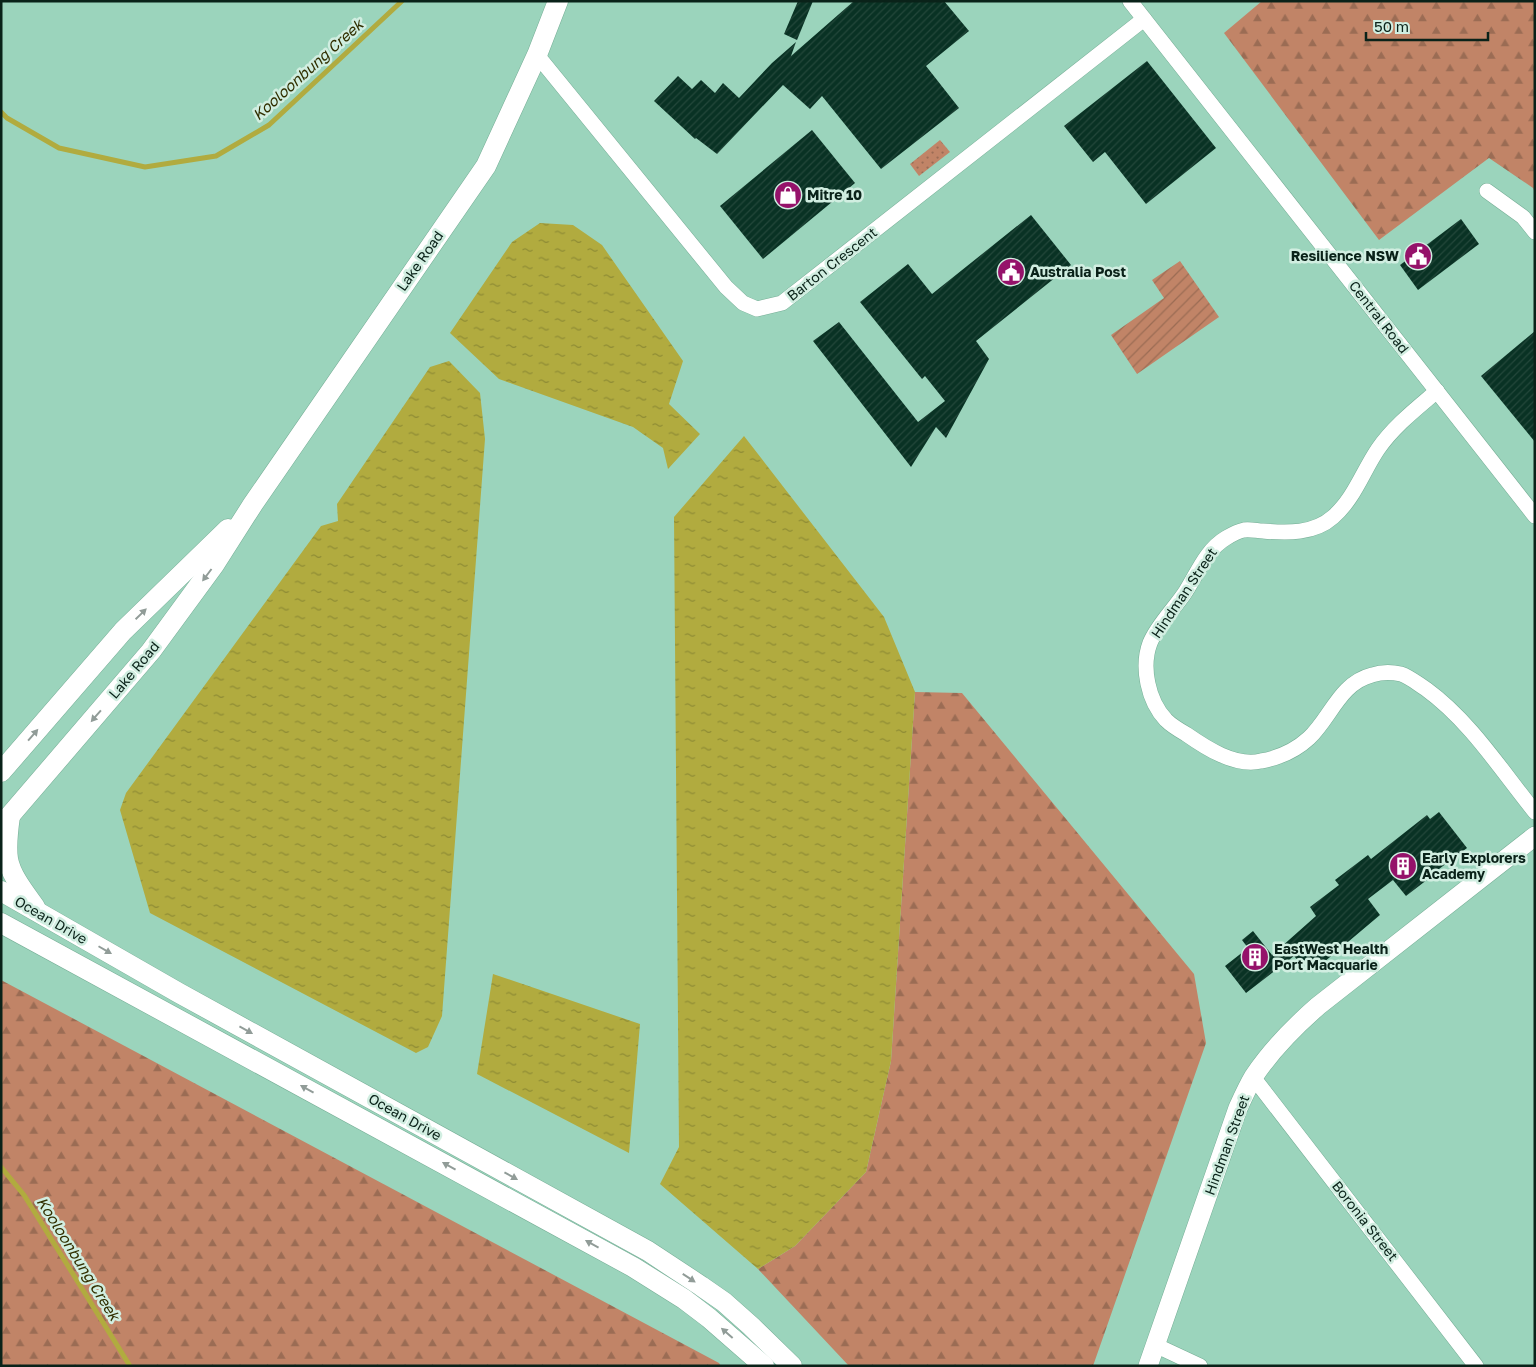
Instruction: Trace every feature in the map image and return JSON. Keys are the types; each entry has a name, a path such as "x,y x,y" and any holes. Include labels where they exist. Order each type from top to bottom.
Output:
{"main road":[{"name":"Lake Road","path":"5,821 151,651 214,565 253,504 486,166 537,55 558,1"},
{"name":"Lake Road","path":"1,772 123,631 253,504"},
{"path":"5,821 8,837 8,860 20,885 38,912"},
{"name":"Ocean Drive","path":"1,891 196,1002 648,1251 724,1302 792,1366"},
{"name":"Ocean Drive","path":"1,923 633,1267 684,1299 764,1366"},
{"path":"1,935 28,937"}],"street":[{"name":"Central Road","path":"1130,1 1535,516"},
{"name":"Barton Crescent","path":"537,55 726,288 743,303 757,309 782,303 1144,19"},
{"path":"1487,191 1522,216 1535,232"},
{"name":"Hindman Street","path":"1437,391 1393,430 1377,451 1348,499 1332,518 1313,528 1291,533 1245,529 1227,537 1213,547 1198,568 1186,591 1150,642 1146,663 1147,682 1157,707 1166,720 1187,735 1218,754 1241,761 1259,762 1277,757 1294,749 1308,739 1322,723 1342,693 1351,684 1368,675 1383,672 1402,675 1417,683 1440,700 1454,714 1471,732 1535,812"},
{"name":"Hindman Street","path":"1148,1366 1238,1108 1253,1077 1293,1028 1318,1006 1535,836"},
{"name":"Boronia Street","path":"1253,1077 1476,1366"},
{"path":"1155,1345 1200,1366"}],"green space":[{"path":"1262,1 1535,1 1535,192 1533,188 1489,158 1379,240 1224,33"},
{"path":"940,140 950,152 919,176 910,164"},
{"path":"1180,261 1219,317 1137,374 1111,335 1164,298 1152,280"},
{"path":"915,692 962,693 1194,974 1206,1043 1093,1366 849,1366 758,1269 795,1246 866,1172 891,1061"},
{"path":"1,980 719,1363 721,1366 1,1366"}],"water":[{"path":"540,223 573,225 602,245 683,361 669,404 700,434 668,469 663,448 633,427 499,379 450,333 512,242"},
{"path":"449,361 480,393 485,439 442,1016 428,1047 416,1053 150,913 120,810 126,793 321,526 338,521 337,504 430,367"},
{"path":"744,436 884,617 915,692 891,1061 866,1172 795,1246 758,1269 660,1184 679,1147 674,517"},
{"path":"493,974 640,1024 629,1153 477,1074"}],"building":[{"path":"798,1 813,1 797,40 784,34"},
{"path":"854,1 944,1 969,31 926,66 959,108 881,169 822,96 810,109 783,85 717,154 695,139 654,101 678,76 692,89 701,80 715,93 723,83 739,98 772,63 796,42 791,56"},
{"path":"1147,61 1216,148 1146,204 1105,152 1093,162 1064,126"},
{"name":"Mitre 10","path":"812,130 855,183 763,259 720,206"},
{"path":"1031,215 1071,265 976,341 989,359 946,438 936,427 911,467 813,341 839,322 918,422 945,401 925,376 922,379 860,302 908,264 932,294"},
{"path":"1461,219 1479,244 1418,290 1400,265"},
{"path":"1535,331 1535,442 1481,376"},
{"path":"1439,812 1467,848 1406,896 1393,880 1368,899 1380,915 1317,968 1308,958 1301,964 1294,956 1246,993 1225,966 1248,948 1242,940 1253,931 1272,955 1316,916 1310,907 1339,885 1335,880 1368,855 1371,859 1427,815 1430,819"}],"waterway":[{"name":"Kooloonbung Creek","path":"1,112 7,118 59,148 145,167 216,156 269,125 402,1"},
{"name":"Kooloonbung Creek","path":"1,1167 24,1195 130,1366"}],"place":[{"name":"Mitre 10","path":"788,195"},
{"name":"Resilience NSW","path":"1418,256"},
{"name":"Australia Post","path":"1011,272"},
{"name":"Early Explorers Academy","path":"1403,866"},
{"name":"EastWest Health Port Macquarie","path":"1255,957"}]}
